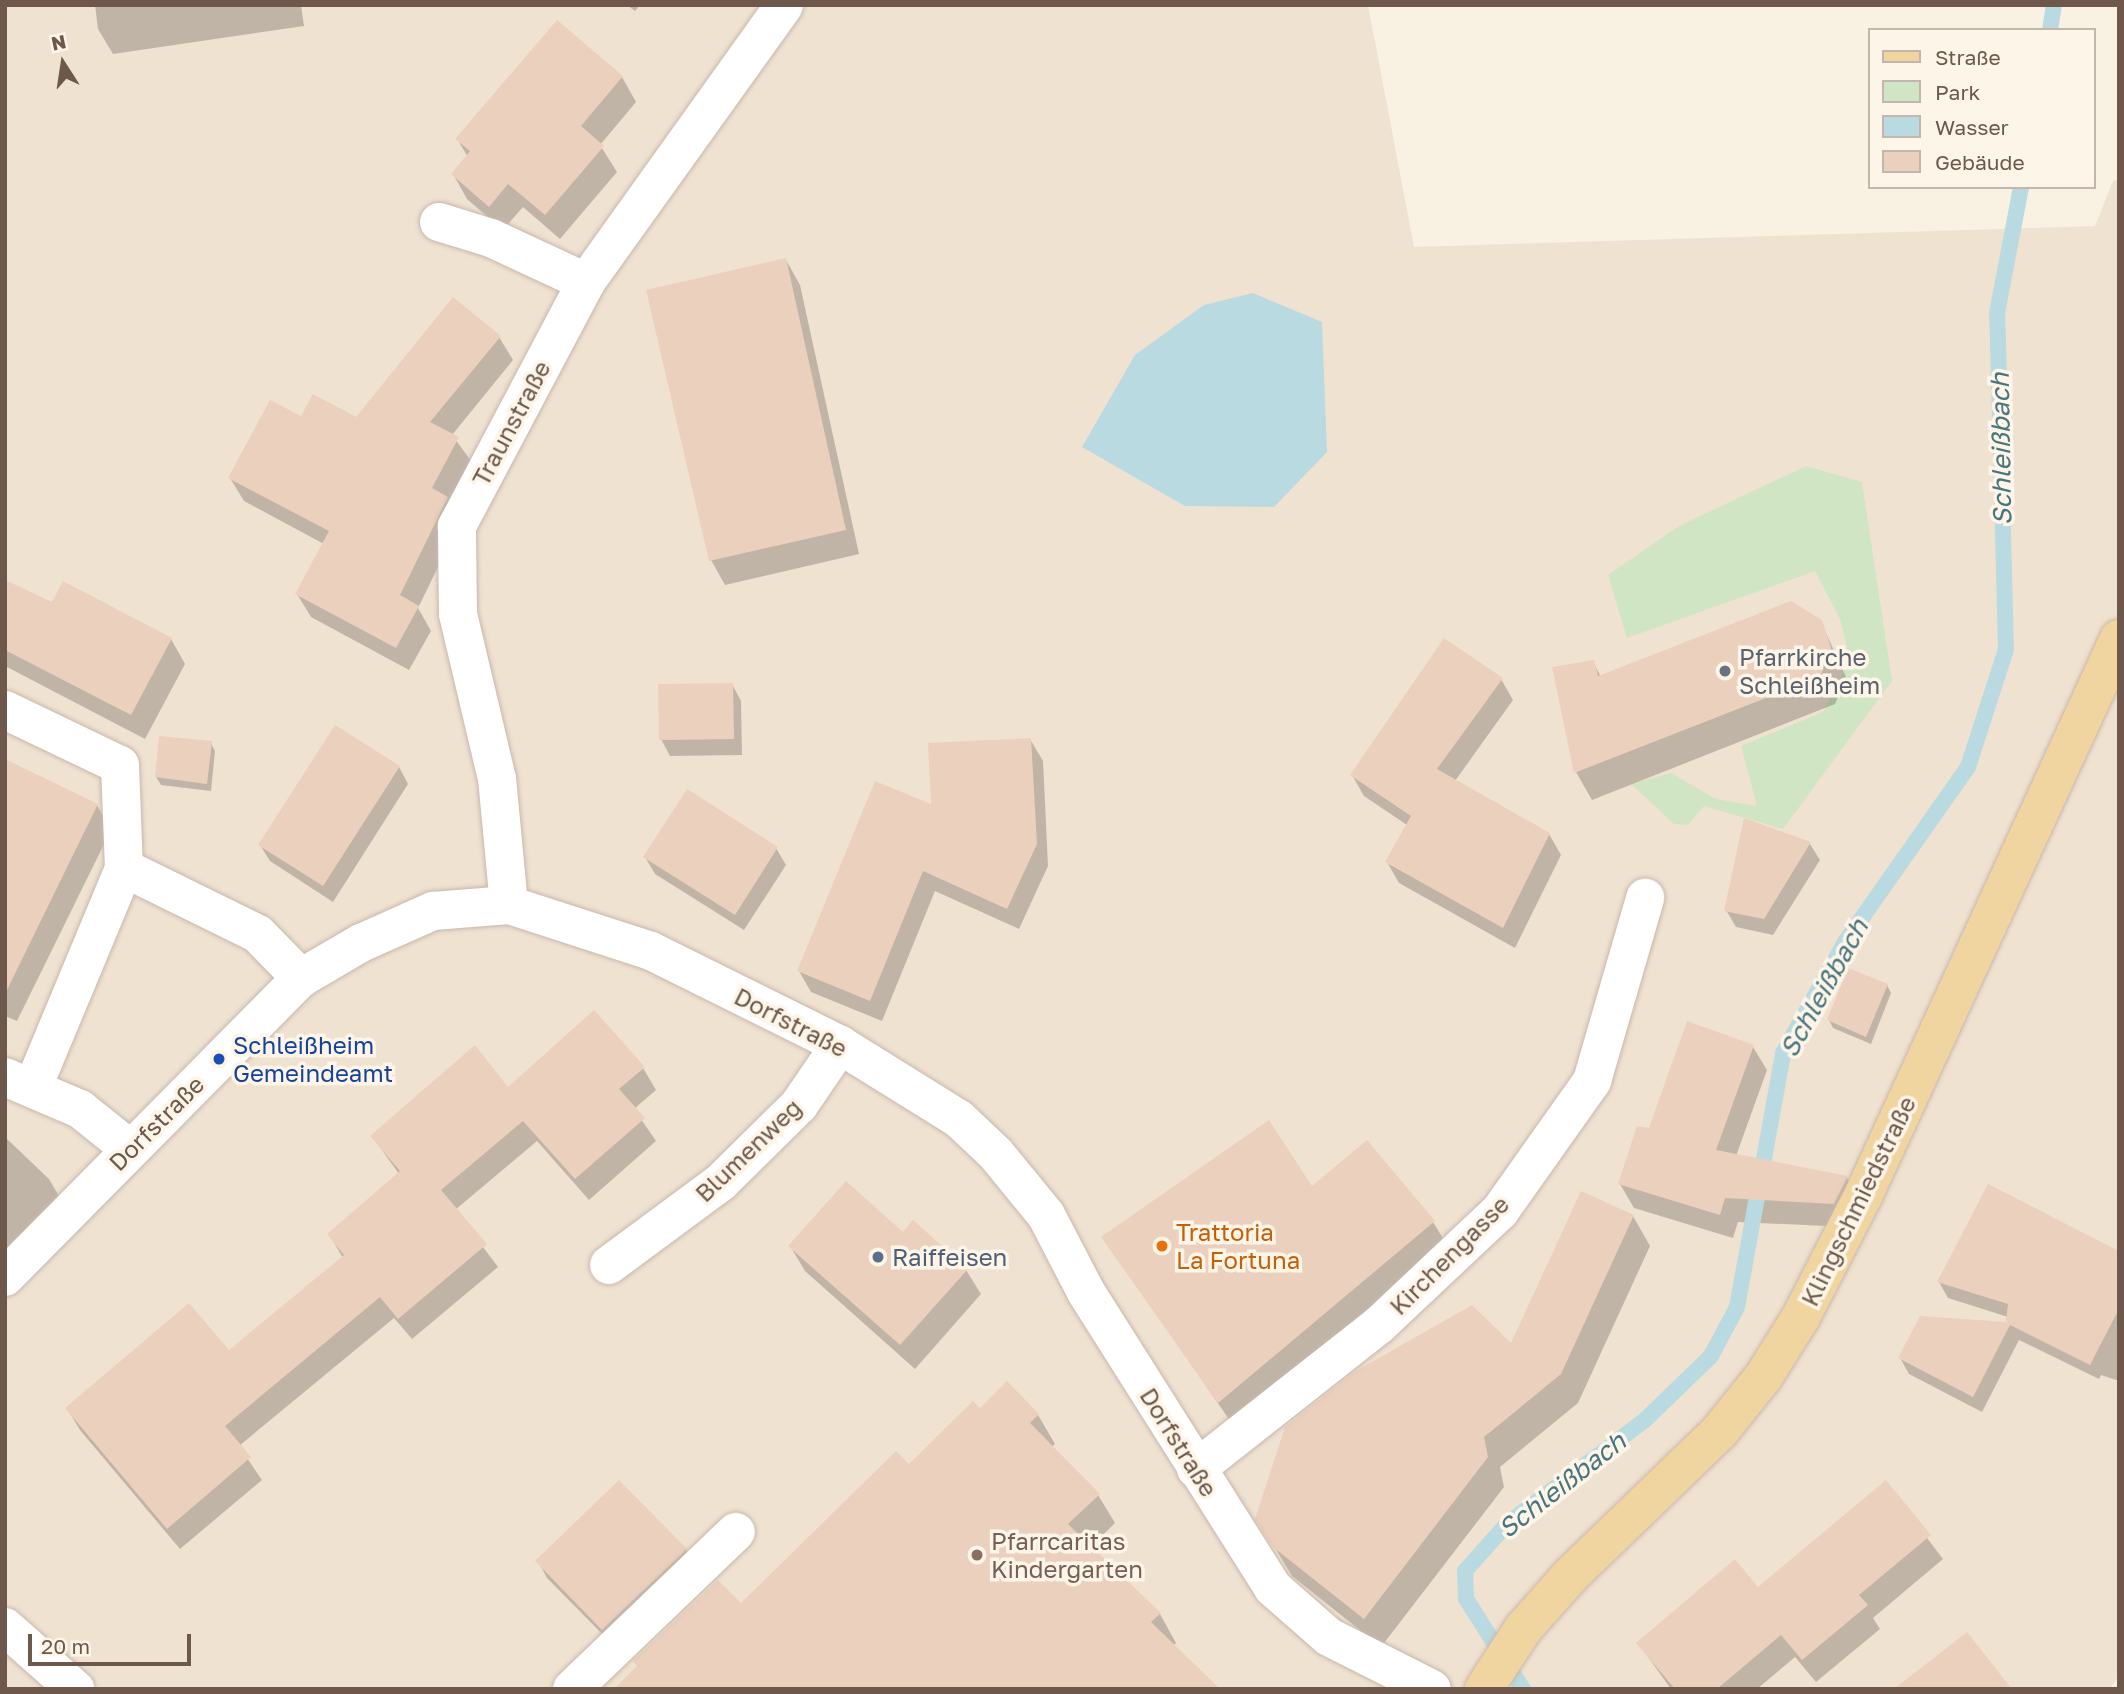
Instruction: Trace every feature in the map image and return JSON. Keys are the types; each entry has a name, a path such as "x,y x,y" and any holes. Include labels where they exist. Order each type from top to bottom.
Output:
{"main road":[{"name":"Klingschmiedstraße","path":"1484,1689 1523,1629 1570,1576 1720,1431 1764,1376 1801,1317 1864,1194 2119,639"}],"street":[{"name":"Traunstraße","path":"509,905 497,779 458,614 457,526 586,282 784,5"},
{"path":"439,222 491,237 586,282"},
{"path":"5,710 120,765 124,868 19,1082 80,1109 130,1149"},
{"path":"124,868 258,934 301,978"},
{"name":"Kirchengasse","path":"1196,1469 1379,1325 1500,1211 1592,1081 1645,898"},
{"name":"Dorfstraße","path":"5,1278 301,978 361,943 433,911 509,905 650,951 840,1045 959,1119 996,1154 1046,1215 1086,1292 1273,1588 1329,1637 1432,1689"},
{"name":"Blumenweg","path":"609,1265 721,1182 799,1105 840,1045"},
{"path":"572,1689 736,1532"},
{"path":"5,1627 75,1689"}],"shaded area":[{"path":"5,5 1368,5 1414,247 2095,226 2113,181 2119,180 2119,1675 2110,1689 5,1689"}],"green space":[{"path":"1806,466 1862,482 1892,681 1783,829 1704,806 1688,825 1674,824 1631,784 1671,773 1716,799 1757,806 1741,746 1823,712 1850,659 1840,619 1815,571 1627,638 1608,575 1679,526"}],"water":[{"path":"1253,293 1322,322 1327,452 1274,507 1185,506 1082,447 1135,355 1204,305"}],"building":[{"path":"557,20 623,76 581,126 604,146 545,215 508,184 489,207 451,174 470,151 455,139"},
{"path":"786,258 846,530 709,561 646,290"},
{"path":"453,297 501,336 430,422 459,437 432,488 448,497 400,595 419,606 396,648 295,594 329,531 228,478 270,400 301,416 313,394 356,417"},
{"path":"5,580 52,602 63,581 172,638 131,715 5,650"},
{"name":"Pfarrkirche Schleißheim","path":"1791,601 1822,620 1831,648 1820,677 1574,773 1552,667 1594,660 1598,676"},
{"path":"1444,638 1503,678 1437,769 1550,833 1503,928 1385,862 1411,816 1350,775"},
{"path":"733,683 734,739 659,740 658,684"},
{"path":"335,725 400,766 323,886 258,845"},
{"path":"159,736 212,741 207,784 155,777"},
{"path":"1031,738 1037,844 1007,909 923,871 870,1001 797,971 875,781 931,804 928,743"},
{"path":"5,759 98,804 5,994"},
{"path":"687,789 778,847 735,915 643,857"},
{"path":"1744,818 1811,842 1764,919 1724,911"},
{"path":"1848,968 1888,984 1866,1037 1827,1020"},
{"path":"594,1010 645,1067 619,1089 645,1118 575,1179 523,1121 441,1190 487,1244 398,1319 380,1297 225,1426 251,1457 167,1529 65,1408 189,1303 229,1350 344,1255 327,1234 400,1171 370,1136 475,1045 508,1087"},
{"path":"1687,1021 1754,1045 1716,1150 1848,1176 1834,1204 1725,1198 1720,1215 1618,1184 1637,1126 1649,1128"},
{"path":"1269,1120 1312,1186 1367,1140 1435,1221 1218,1403 1101,1237"},
{"name":"Raiffeisen","path":"846,1181 903,1232 913,1220 968,1269 900,1345 788,1246"},
{"path":"1988,1184 2119,1251 2119,1309 2090,1365 2010,1325 1973,1397 1898,1358 1920,1316 2006,1322 2008,1304 1937,1282"},
{"path":"1581,1191 1634,1215 1561,1374 1484,1437 1488,1457 1364,1619 1273,1547 1255,1519 1285,1427 1356,1371 1472,1305 1511,1343"},
{"path":"1007,1381 1039,1414 1030,1423 1100,1494 1068,1524 1161,1613 1151,1622 1220,1689 614,1689 637,1666 633,1661 718,1580 741,1603 896,1451 909,1464 973,1401 980,1408"},
{"path":"619,1480 687,1549 602,1630 535,1561"},
{"path":"1886,1480 1931,1535 1859,1595 1868,1605 1802,1660 1781,1635 1717,1689 1675,1689 1636,1643 1735,1559 1758,1587"},
{"path":"1967,1632 2012,1689 1894,1689"}],"waterway":[{"name":"Schleißbach","path":"2050,28 2054,5"},
{"name":"Schleißbach","path":"1523,1689 1466,1599 1465,1571 1507,1524 1645,1420 1711,1356 1737,1307 1783,1053 1845,942 1968,767 2006,649 1997,313 2021,189"}],"place":[{"name":"Pfarrkirche Schleißheim","path":"1725,671"},
{"name":"Schleißheim Gemeindeamt","path":"219,1059"},
{"name":"Trattoria La Fortuna","path":"1162,1246"},
{"name":"Raiffeisen","path":"878,1257"},
{"name":"Pfarrcaritas Kindergarten","path":"977,1555"}]}
